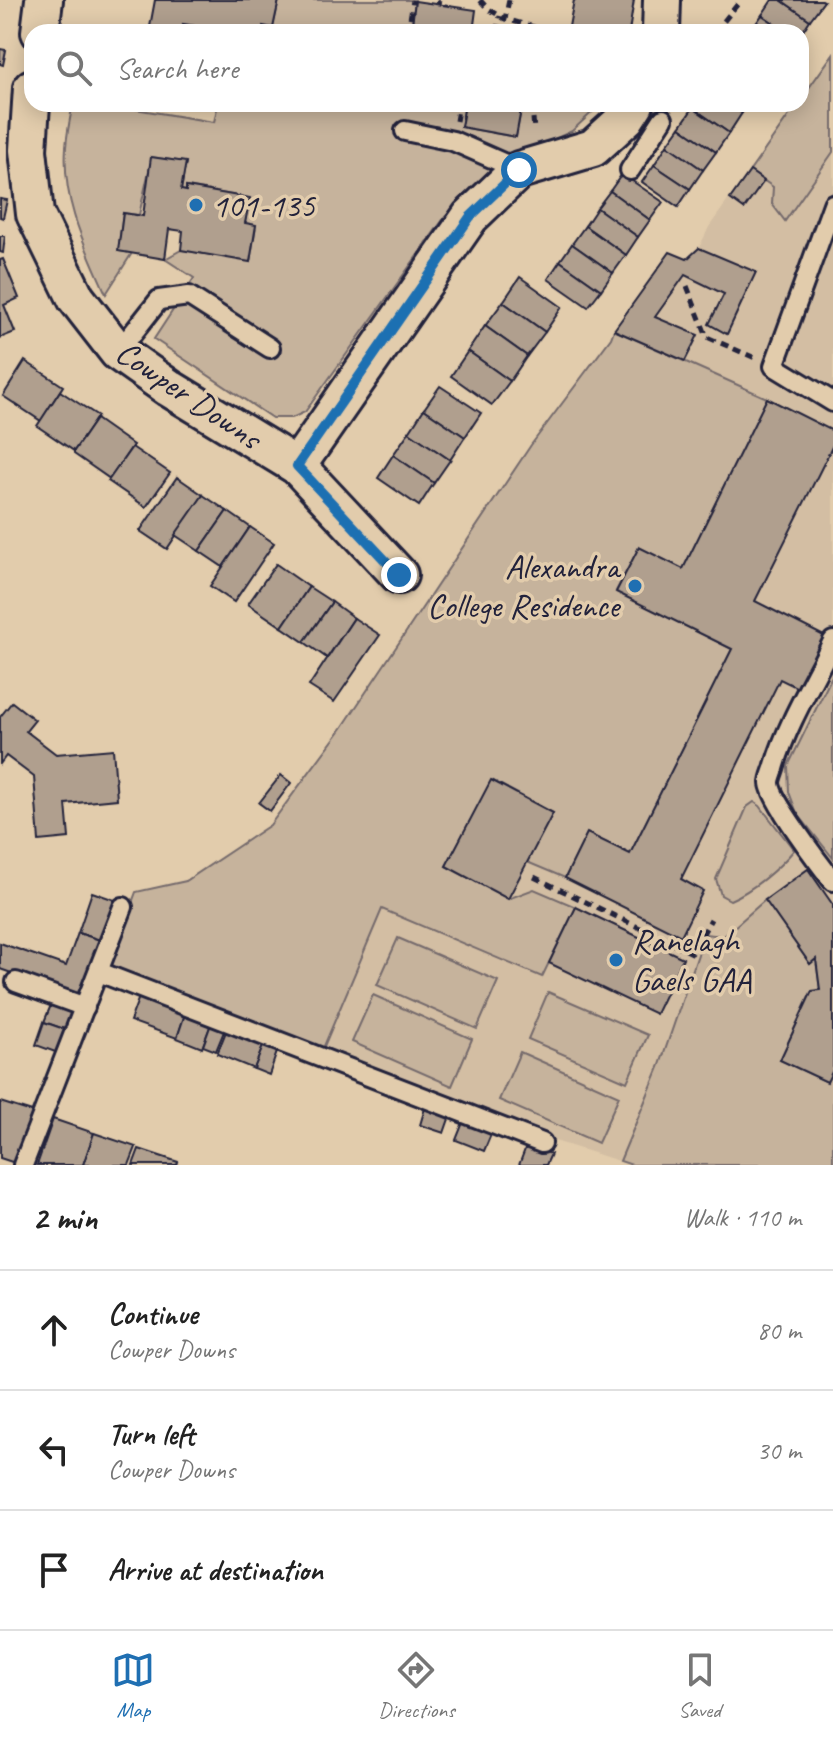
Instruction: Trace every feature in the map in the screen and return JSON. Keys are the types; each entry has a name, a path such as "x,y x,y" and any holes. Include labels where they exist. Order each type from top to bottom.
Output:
{"street":[{"path":"41,24 44,0"},
{"path":"661,24 662,0"},
{"name":"Cowper Downs","path":"30,112 28,150 35,214 76,298 118,352 169,388 297,466 399,575"},
{"name":"Cowper Downs","path":"297,466 470,217 519,170 593,148 644,119"}],"lane":[{"path":"630,170 644,119"},
{"path":"405,131 453,141 519,170"},
{"path":"833,204 774,366 833,402"},
{"path":"118,352 159,300 189,296 270,348"},
{"path":"833,641 780,748 770,782 775,798 809,852 833,881"},
{"path":"23,1165 123,907"},
{"path":"99,972 542,1143"},
{"path":"16,982 85,1007"}],"path":[{"path":"409,24 413,0"},
{"path":"480,0 502,17 521,24"},
{"path":"499,24 509,0"},
{"path":"722,24 741,0"},
{"path":"687,286 707,337 774,366"},
{"path":"534,877 692,953 711,919"}],"shaded area":[{"path":"279,0 415,0 412,24 274,24"},
{"name":"Alexandra College Residence","path":"833,54 833,1165 632,1165 555,1141 322,1051 136,892 186,881 270,825 342,728 531,445 670,252 687,259 699,248 709,227 791,112 809,112 809,88"},
{"path":"833,54 833,152 785,221 772,204 773,187 750,171 791,112 809,112 809,88"},
{"path":"72,112 153,112 214,122 216,112 464,112 461,127 516,137 521,112 592,112 572,131 503,163 445,217 305,412 292,418 272,418 154,339 194,278 165,259 181,250 250,261 256,225 245,223 249,198 187,187 186,191 181,190 186,162 152,157 139,215 123,213 118,251 132,253 106,294 71,205 66,167"},
{"path":"614,330 767,398 683,569 639,547 616,591 732,649 630,854 587,833 565,878 527,862 553,813 492,780 446,866 508,899 534,889 576,907 542,977 382,909 322,1051 109,965 136,892 186,881 270,825 342,728 531,445"},
{"path":"833,674 833,858 797,813 789,792 788,766"},
{"path":"754,802 794,850 765,878 730,900 721,895 716,879 747,807"},
{"path":"765,900 810,964 816,959 820,990 811,992 780,1060 827,1082 833,1070 833,1165 632,1165 620,1161 660,1065 705,934 724,936"},
{"path":"398,938 498,981 477,1029 377,985"},
{"path":"548,992 648,1035 627,1082 528,1039"},
{"path":"373,995 472,1039 452,1086 352,1042"},
{"path":"520,1052 619,1096 598,1143 499,1100"}],"building":[{"path":"155,0 279,0 274,24 150,24"},
{"path":"574,0 634,0 630,24 570,24"},
{"path":"772,0 781,0 810,20 807,24 775,24 762,15"},
{"path":"781,0 822,0 824,1 810,20"},
{"path":"415,1 476,10 474,24 412,24"},
{"path":"762,15 775,24 756,24"},
{"path":"0,49 6,50 3,65 0,64"},
{"path":"464,112 521,112 516,137 461,127"},
{"path":"690,112 699,112 729,133 716,152 680,127"},
{"path":"699,112 742,113 729,133"},
{"path":"680,127 716,152 703,170 667,145"},
{"path":"667,145 703,170 690,189 654,165"},
{"name":"101-135","path":"151,157 186,162 181,190 186,191 186,187 250,198 245,223 256,225 250,262 181,250 183,231 169,229 165,259 118,251 123,213 143,216"},
{"path":"654,165 690,189 678,207 642,182"},
{"path":"750,171 764,181 744,209 730,199"},
{"path":"622,174 663,202 650,220 610,191"},
{"path":"610,191 650,220 638,237 597,208"},
{"path":"0,199 7,200 3,218 0,217"},
{"path":"597,208 638,237 626,255 585,226"},
{"path":"585,226 626,255 613,273 572,244"},
{"path":"0,236 5,236 3,253 0,252"},
{"path":"572,244 613,273 601,290 560,261"},
{"path":"699,248 756,272 727,334 709,324 724,294 685,275 655,317 698,335 685,361 614,330 670,252 687,259"},
{"path":"3,259 19,298 4,305 15,332 0,338 0,260"},
{"path":"560,261 601,290 588,307 548,279"},
{"path":"520,277 562,307 545,332 503,302"},
{"path":"503,302 545,332 527,356 485,326"},
{"path":"485,326 527,356 510,381 468,351"},
{"path":"468,351 510,381 492,405 451,376"},
{"path":"25,361 63,386 41,421 3,396"},
{"path":"440,386 481,413 465,437 424,409"},
{"path":"60,391 98,416 74,451 37,426"},
{"path":"767,398 833,431 833,445 755,601 824,636 798,688 780,679 681,879 703,891 681,936 565,878 587,833 630,854 732,649 616,592 639,547 683,569"},
{"path":"424,409 465,437 450,460 409,432"},
{"path":"96,419 133,445 110,479 74,454"},
{"path":"409,432 450,460 434,483 393,455"},
{"path":"132,447 170,473 146,507 108,481"},
{"path":"393,455 434,483 419,506 378,478"},
{"path":"177,477 203,495 167,549 140,531"},
{"path":"203,495 227,511 199,551 175,535"},
{"path":"227,511 250,527 223,567 199,551"},
{"path":"250,527 274,543 234,602 210,586"},
{"path":"276,564 309,587 282,627 248,604"},
{"path":"309,587 332,602 304,642 282,627"},
{"path":"332,602 354,618 327,658 304,642"},
{"path":"354,618 380,635 334,702 309,686"},
{"path":"12,702 35,720 26,731 56,754 113,749 117,799 66,804 69,838 39,841 34,777 6,756 0,764 0,717"},
{"path":"281,775 291,783 270,811 259,803"},
{"path":"491,780 553,813 508,899 446,866"},
{"path":"808,869 833,905 833,1070 827,1082 780,1060 812,991 820,990 816,959 810,964 765,900"},
{"path":"92,892 115,900 100,940 78,933"},
{"name":"Ranelagh Gaels GAA","path":"576,907 683,958 656,1014 549,963"},
{"path":"78,933 100,940 80,997 0,969 0,943 66,966"},
{"path":"139,997 185,1014 177,1038 130,1021"},
{"path":"53,1000 74,1008 67,1030 44,1022"},
{"path":"185,1014 211,1024 202,1048 177,1038"},
{"path":"44,1022 67,1030 58,1053 36,1045"},
{"path":"211,1024 225,1029 216,1051 203,1046"},
{"path":"227,1029 264,1044 254,1069 217,1054"},
{"path":"264,1044 278,1049 269,1075 254,1069"},
{"path":"0,1102 35,1113 18,1164 0,1158"},
{"path":"425,1108 450,1116 444,1133 420,1125"},
{"path":"53,1119 94,1133 83,1165 37,1165"},
{"path":"464,1120 492,1132 484,1151 456,1140"},
{"path":"94,1133 136,1147 129,1165 83,1165"},
{"path":"527,1144 551,1154 546,1165 519,1165"},
{"path":"139,1149 178,1162 177,1165 133,1165"}],"place":[{"name":"101-135","path":"196,205"},
{"name":"Alexandra College Residence","path":"635,586"},
{"name":"Ranelagh Gaels GAA","path":"616,960"}],"route":[{"path":"399,575 297,466 470,217 519,170"}]}
